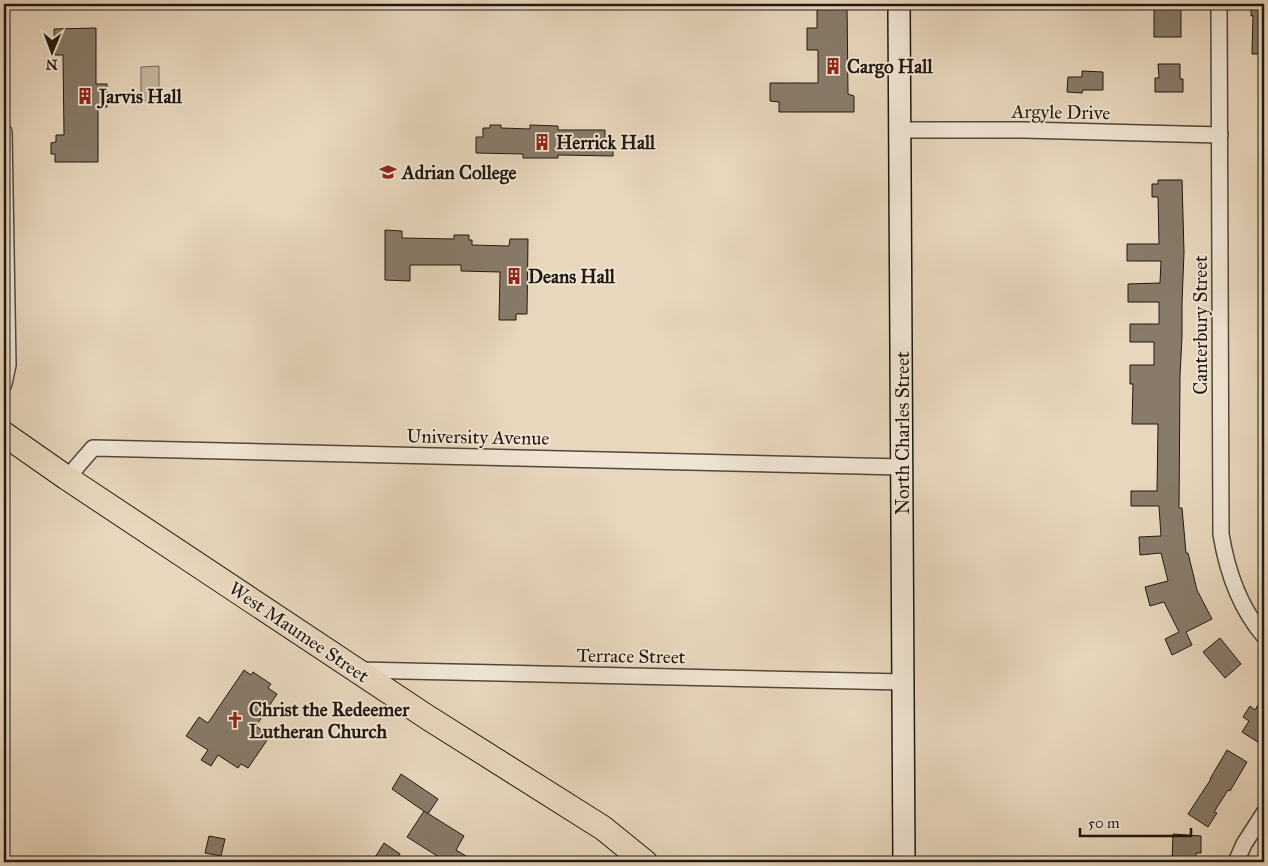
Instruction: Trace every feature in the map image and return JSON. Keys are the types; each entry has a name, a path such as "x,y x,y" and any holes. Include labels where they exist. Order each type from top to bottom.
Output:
{"main road":[{"name":"West Maumee Street","path":"4,434 67,478 357,670 603,828 645,862"}],"street":[{"name":"North Charles Street","path":"899,4 904,862"},
{"name":"Canterbury Street","path":"1219,4 1221,534 1224,554 1242,603 1264,636"},
{"name":"Argyle Drive","path":"900,130 1024,130 1220,135"},
{"path":"4,132 8,365 4,384"},
{"name":"University Avenue","path":"67,478 93,448 902,468"},
{"name":"Terrace Street","path":"357,670 904,682"},
{"path":"1236,862 1244,844 1264,813"}],"shaded area":[{"path":"159,66 159,101 141,101 141,67"}],"building":[{"name":"Cargo Hall","path":"817,4 847,4 848,94 854,96 854,112 779,112 779,102 770,101 770,83 818,83 818,50 807,50 807,28 817,28"},
{"path":"1251,4 1264,4 1264,54 1252,54 1253,15 1251,16"},
{"path":"1154,7 1181,7 1181,37 1154,37"},
{"name":"Jarvis Hall","path":"96,28 96,84 107,84 107,107 98,107 98,162 55,162 55,154 51,154 51,143 56,142 56,135 64,135 63,55 55,55 54,29"},
{"path":"1158,64 1180,64 1180,79 1183,79 1183,92 1155,92 1155,78 1159,78"},
{"path":"1082,71 1103,72 1103,90 1083,90 1082,93 1067,92 1068,77 1082,77"},
{"name":"Herrick Hall","path":"490,125 501,125 501,128 530,129 530,125 558,126 558,130 605,130 605,142 613,142 613,156 558,155 558,158 523,158 523,154 476,153 476,137 483,137 483,128 490,128"},
{"path":"1158,180 1182,180 1184,252 1180,375 1179,508 1182,508 1186,553 1188,553 1197,590 1212,619 1186,632 1192,645 1172,655 1165,639 1179,632 1164,602 1150,606 1145,587 1168,581 1161,553 1140,555 1139,537 1161,536 1159,506 1131,506 1131,491 1157,491 1158,424 1132,424 1133,384 1130,384 1130,365 1154,365 1154,342 1130,342 1130,324 1159,324 1159,302 1128,302 1128,284 1160,283 1161,261 1127,261 1127,244 1159,244 1158,197 1152,197 1152,184 1158,184"},
{"name":"Deans Hall","path":"385,230 402,231 402,238 454,239 454,235 469,235 472,245 509,246 510,239 528,239 527,314 516,314 516,320 499,320 500,272 461,271 461,265 410,265 410,281 385,280"},
{"path":"1220,638 1241,664 1225,678 1203,652"},
{"name":"Christ the Redeemer Lutheran Church","path":"244,670 251,675 253,672 271,684 268,688 277,694 256,726 270,736 248,768 241,764 238,768 218,755 211,766 201,760 208,750 186,736 199,717 208,723"},
{"path":"1264,695 1264,746 1242,732 1249,721 1243,717 1250,706 1255,710"},
{"path":"1227,750 1247,762 1230,791 1228,790 1214,812 1217,813 1208,827 1188,814"},
{"path":"401,774 438,799 428,814 392,789"},
{"path":"424,811 464,836 456,850 476,862 447,862 407,837"},
{"path":"1173,834 1201,836 1201,853 1196,853 1196,862 1172,862"},
{"path":"209,836 225,839 221,856 205,853"},
{"path":"384,843 400,854 395,862 372,862"}],"place":[{"name":"Cargo Hall","path":"833,66"},
{"name":"Jarvis Hall","path":"85,96"},
{"name":"Herrick Hall","path":"542,142"},
{"name":"Adrian College","path":"388,172"},
{"name":"Deans Hall","path":"514,276"},
{"name":"Christ the Redeemer Lutheran Church","path":"235,720"}]}
